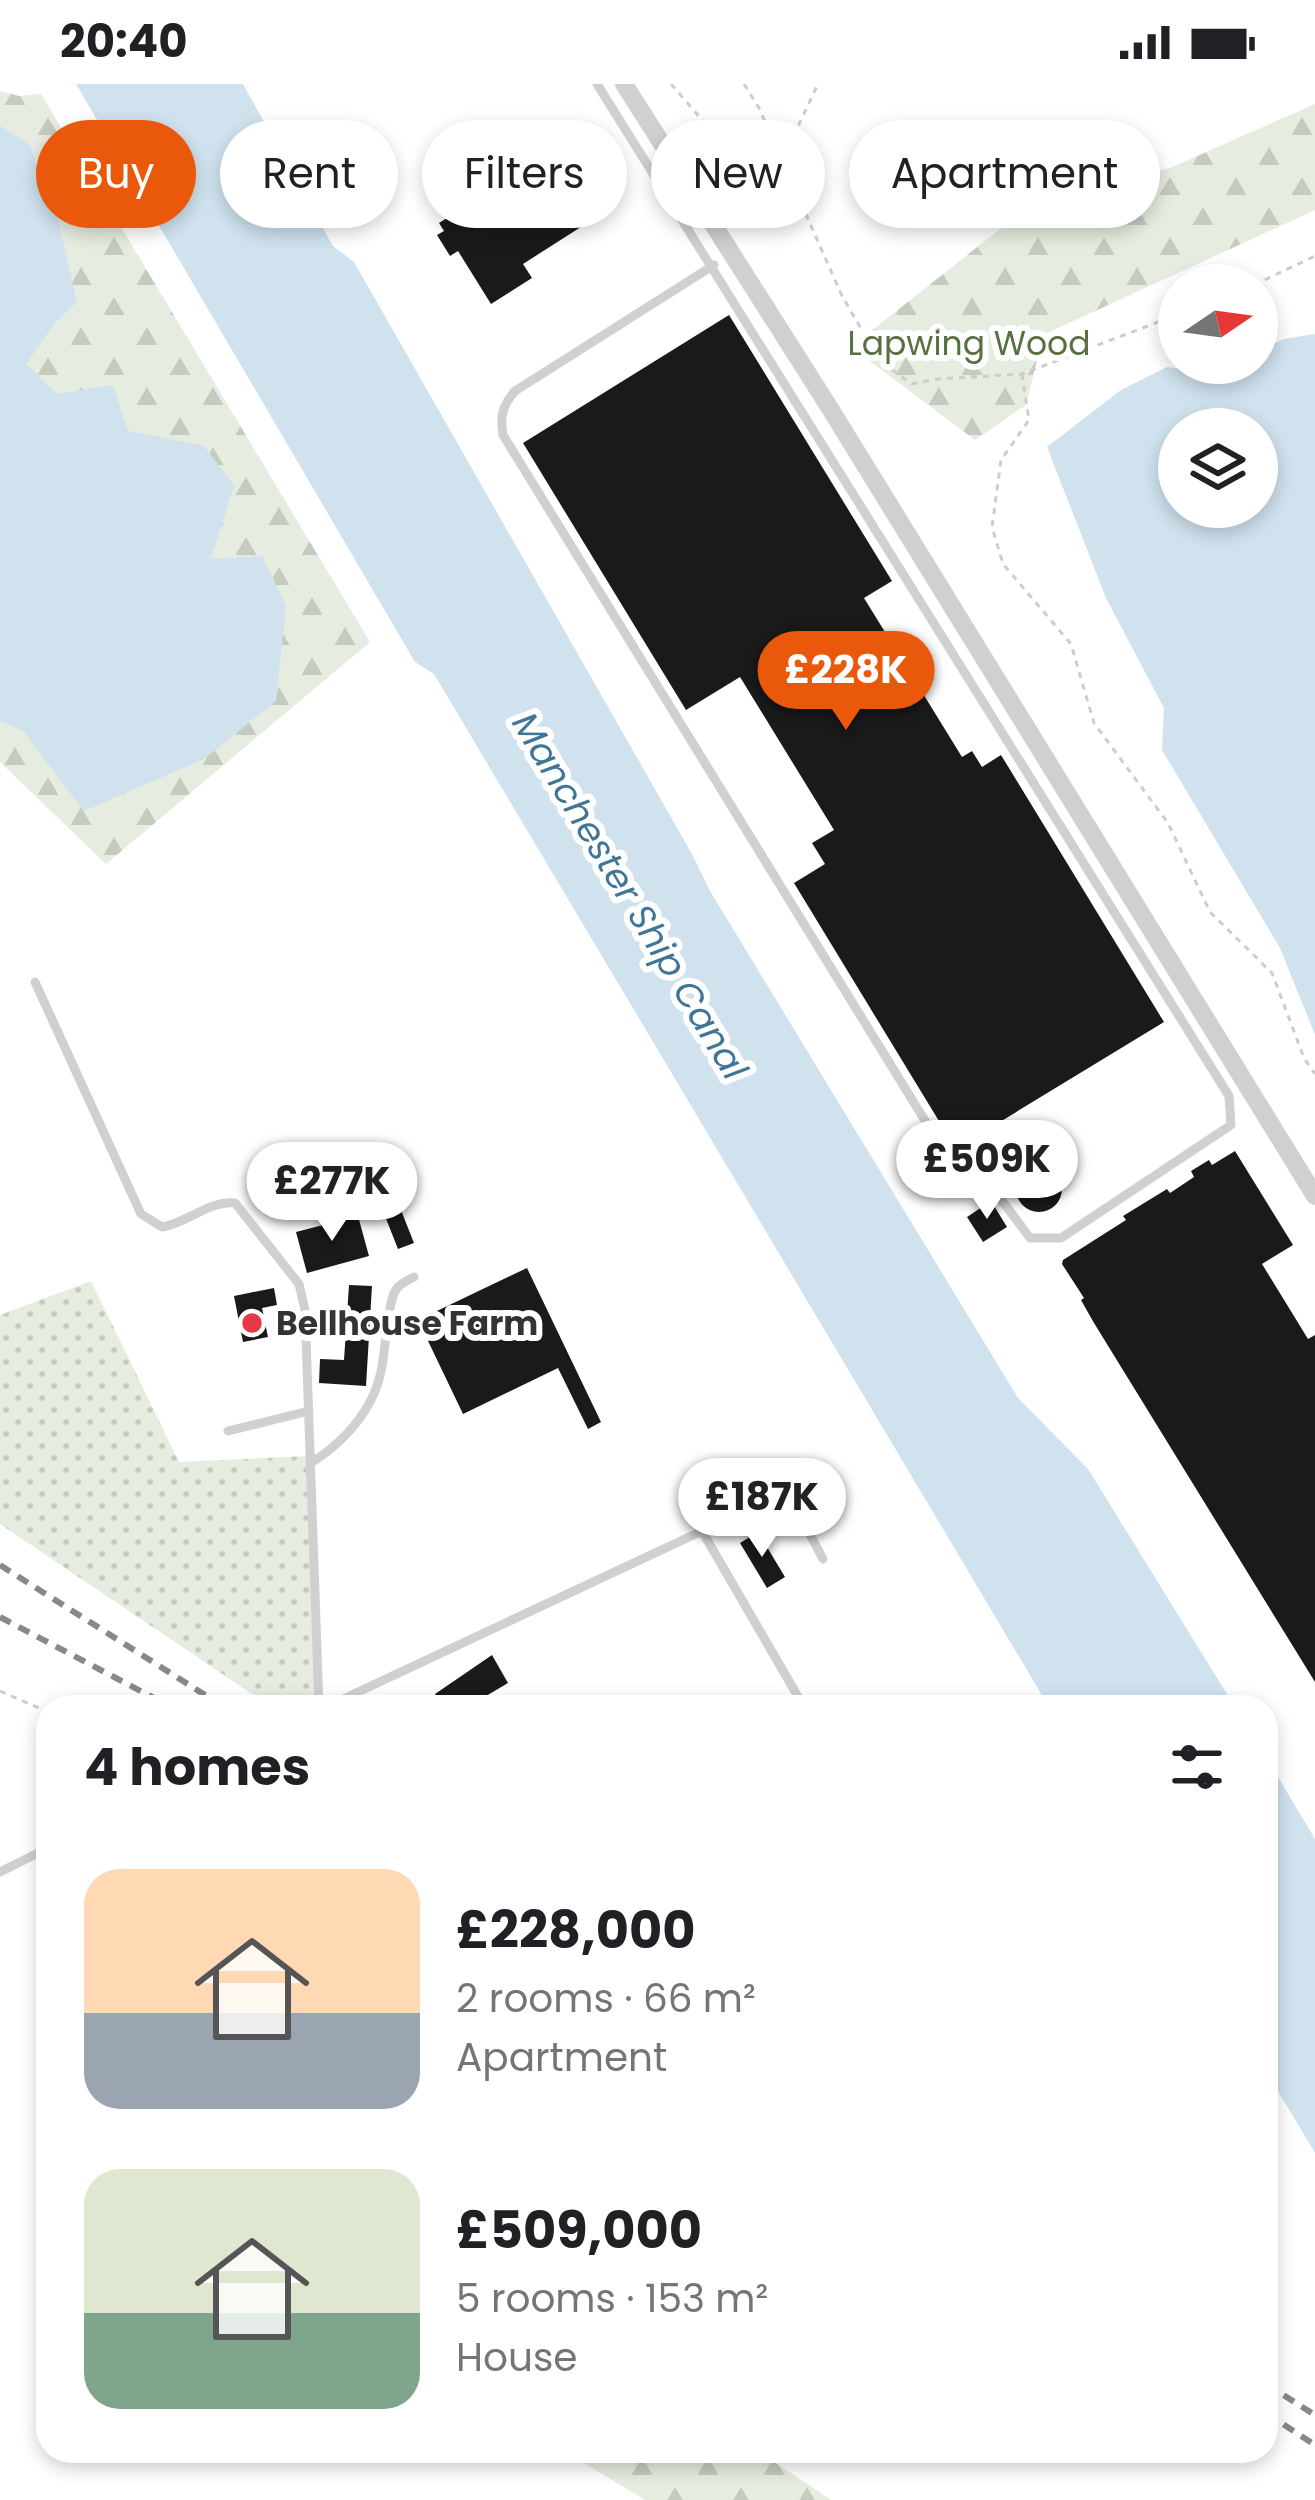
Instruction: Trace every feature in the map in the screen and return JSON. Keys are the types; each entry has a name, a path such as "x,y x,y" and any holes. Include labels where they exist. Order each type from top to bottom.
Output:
{"street":[{"path":"625,84 1315,1196"}],"lane":[{"path":"597,84 714,265 1229,1096 1231,1125 1061,1238 1030,1238 997,1194 948,1158 502,435 500,419 515,391 714,265"},
{"path":"35,982 142,1214 162,1227 218,1203 236,1203 298,1285 305,1310 321,1695"},
{"path":"311,1463 356,1425 372,1398 387,1346 393,1293 414,1277"},
{"path":"228,1431 309,1411"},
{"path":"348,1695 702,1531 820,1470"},
{"path":"785,1487 823,1559"},
{"path":"702,1531 797,1695"},
{"path":"0,1872 36,1854"}],"path":[{"path":"671,84 702,120"},
{"path":"744,84 764,120"},
{"path":"801,120 818,84"},
{"path":"812,228 842,296 880,361 912,384 1022,374 1158,322"},
{"path":"1278,274 1315,256"},
{"path":"1022,374 1029,420 1000,460 992,527 1003,564 1071,644 1094,723 1168,823 1210,912 1272,973 1304,1058 1315,1074"},
{"path":"0,1691 36,1707"}],"green space":[{"path":"0,91 19,96 41,94 57,120 36,120 36,228 121,228 370,642 106,864 0,762"},
{"name":"Lapwing Wood","path":"1315,104 1315,210 1197,264 1158,264 1158,282 1043,335 1026,405 975,440 851,347 1001,228 1160,228 1160,170"},
{"path":"91,1281 179,1462 309,1456 316,1695 253,1695 0,1524 0,1315"},
{"path":"584,2463 776,2463 831,2500 645,2500"}],"water":[{"name":"Manchester Ship Canal","path":"76,84 243,84 263,120 220,120 220,228 323,228 333,246 354,262 710,891 1018,1398 1088,1469 1228,1695 1042,1695 434,674 415,662 160,228 196,228 196,120 97,120"},
{"path":"0,126 29,144 36,162 36,228 60,228 77,302 54,324 26,364 57,394 113,385 128,431 204,446 234,485 211,559 262,556 286,605 276,701 204,759 84,811 23,731 0,721"},
{"path":"1315,334 1315,1035 1280,948 1162,750 1164,708 1106,598 1047,447 1121,390 1158,372 1158,384 1278,384 1278,342"},
{"path":"1278,1777 1315,1839 1315,2153 1278,2091"}],"building":[{"path":"579,228 523,264 532,278 491,304 458,251 450,256 437,235 444,231"},
{"path":"729,315 892,581 864,598 962,757 972,751 982,767 1001,755 1164,1022 985,1131 1001,1156 981,1169 965,1144 956,1149 794,883 825,864 812,843 834,830 740,677 686,710 523,443"},
{"path":"1235,1151 1293,1245 1262,1264 1308,1339 1315,1335 1315,1682 1062,1264 1126,1220 1123,1216 1194,1177 1191,1171"},
{"path":"1039,1166 1055,1173 1062,1189 1055,1205 1039,1212 1023,1205 1016,1189 1023,1173"},
{"path":"395,1195 414,1243 398,1249 379,1201"},
{"path":"991,1201 1007,1227 983,1242 967,1217"},
{"path":"358,1216 369,1256 307,1273 296,1232"},
{"path":"527,1268 601,1422 588,1429 558,1368 463,1414 418,1320"},
{"path":"349,1285 372,1286 366,1386 319,1383 320,1359 344,1360"},
{"name":"Bellhouse Farm","path":"274,1288 277,1305 262,1308 268,1337 243,1342 234,1296"},
{"path":"758,1532 785,1577 767,1588 740,1543"},
{"path":"492,1655 508,1683 488,1695 435,1694"}],"railway":[{"path":"0,1565 205,1695"},
{"path":"0,1617 148,1695"},
{"path":"1278,2392 1315,2415"},
{"path":"1278,2421 1315,2445"}],"place":[{"name":"Bellhouse Farm","path":"252,1323"}]}
